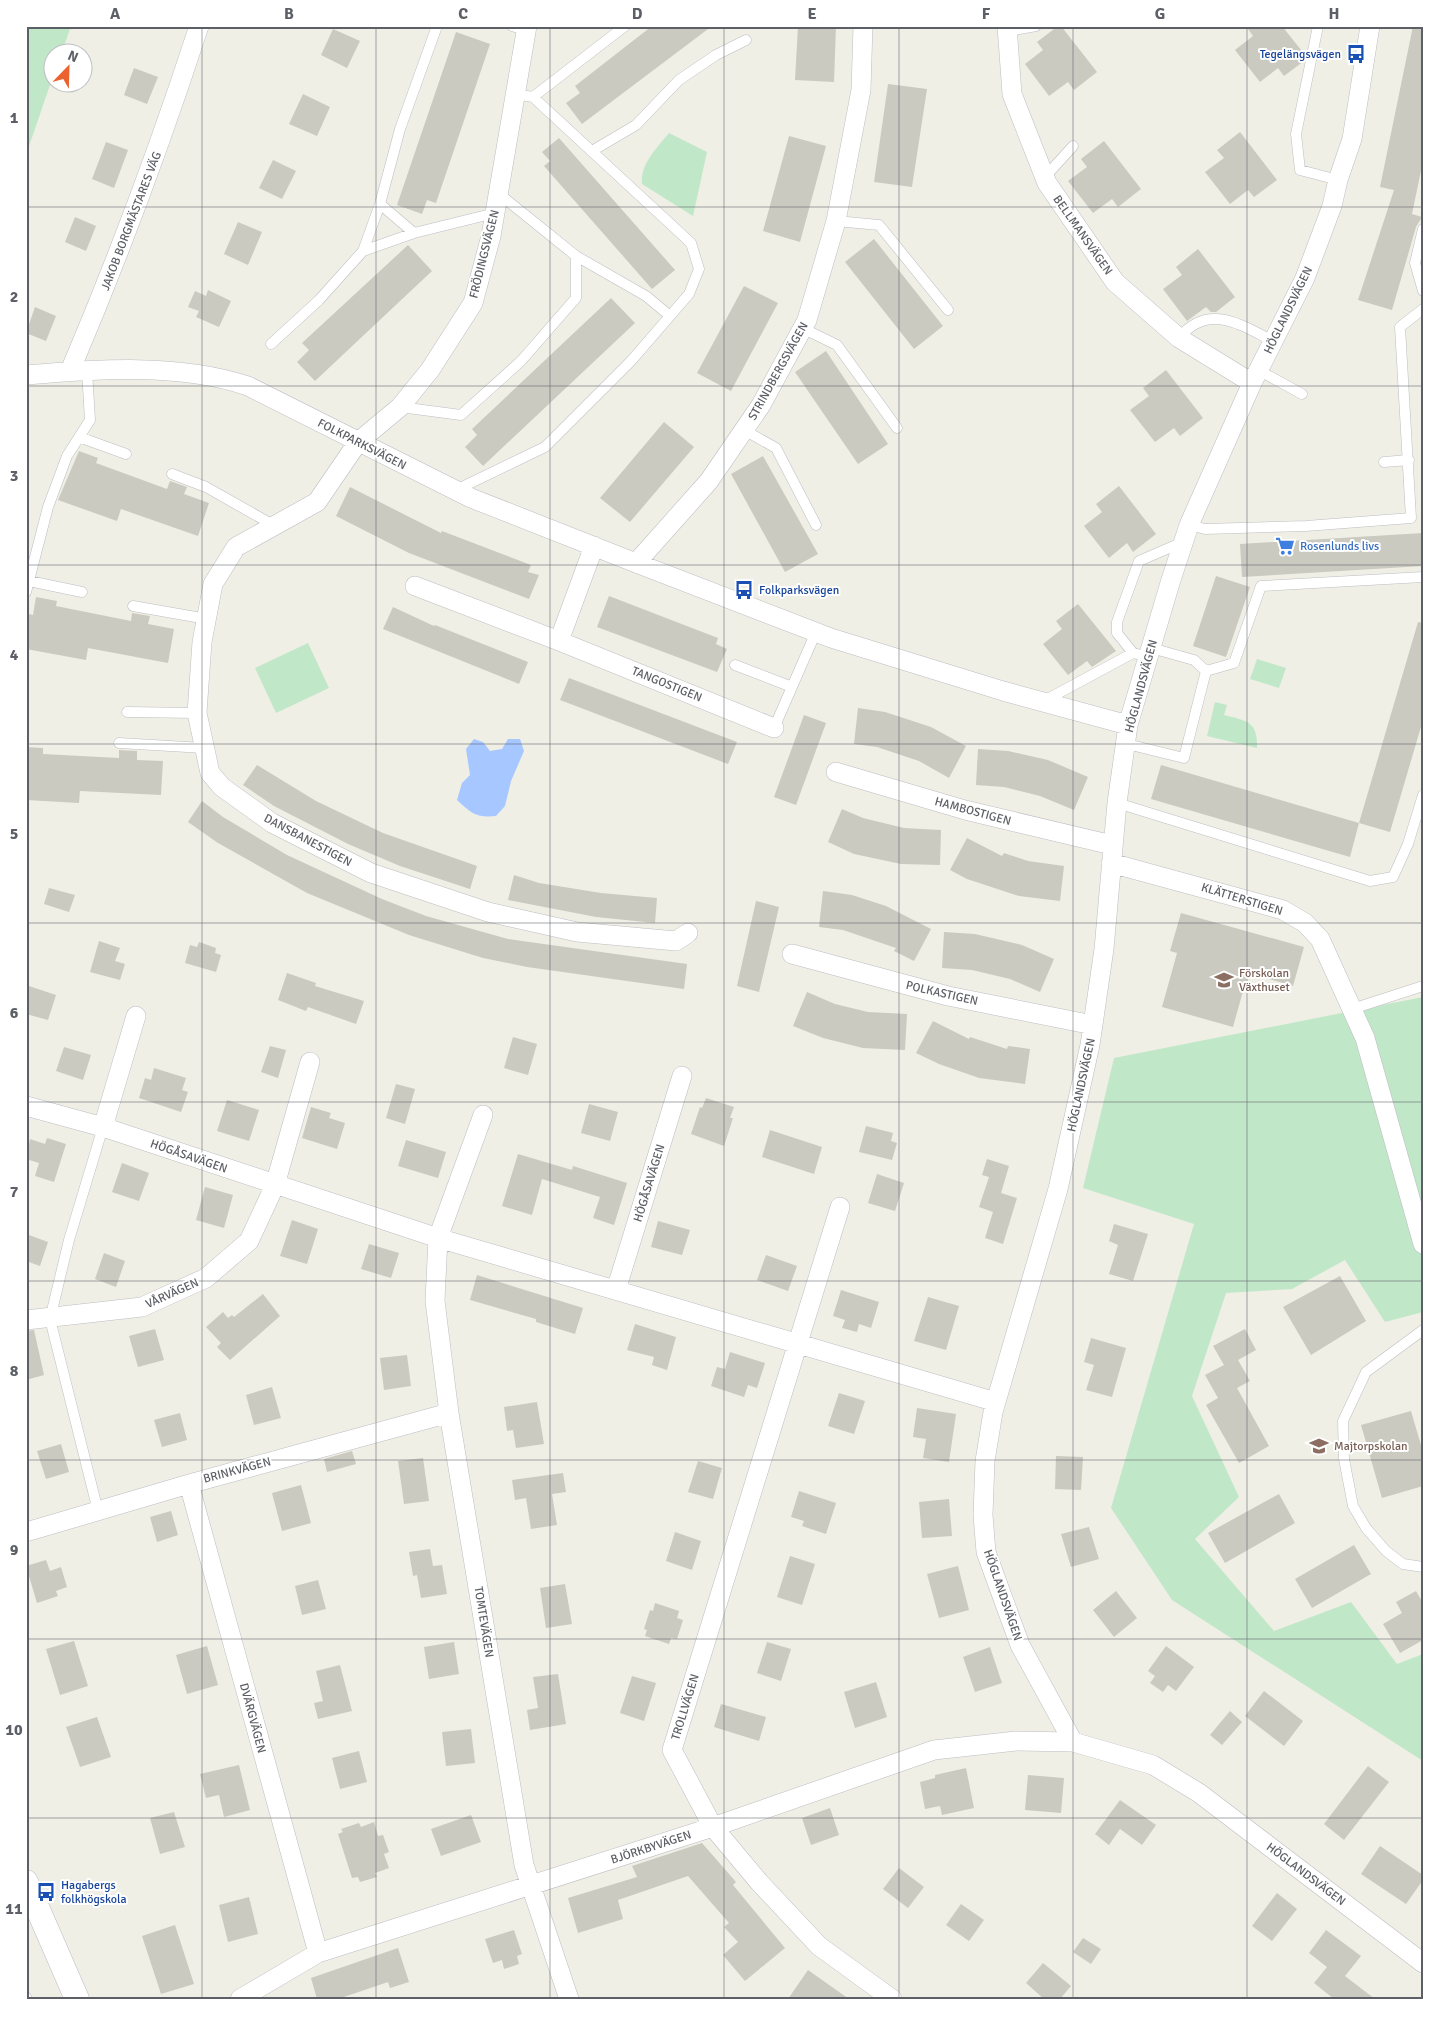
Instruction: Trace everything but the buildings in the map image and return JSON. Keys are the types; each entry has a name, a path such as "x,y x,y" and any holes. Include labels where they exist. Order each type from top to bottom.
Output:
{"street":[{"name":"JAKOB BORGMÄSTARES VÄG","path":"78,371 112,271 158,148 199,26"},
{"name":"STRINDBERGSVÄGEN","path":"636,563 709,481 761,405 807,320 836,221 861,90 863,26"},
{"name":"HÖGLANDSVÄGEN","path":"1370,26 1352,139 1338,180 1332,206 1302,284 1255,376 1186,534 1145,653 1128,735 1117,803 1104,949 1093,1024 1058,1189 996,1402 986,1461 983,1515 986,1552 1020,1645 1073,1742 1153,1764 1199,1793 1423,1963"},
{"name":"FRÖDINGSVÄGEN","path":"358,442 400,406 430,370 473,302 495,213 498,193 524,96 521,27"},
{"name":"BELLMANSVÄGEN","path":"1007,29 1012,94 1044,177 1115,282 1179,338 1255,376"},
{"path":"26,375 78,371"},
{"name":"FOLKPARKSVÄGEN","path":"78,371 176,371 220,377 248,386 456,490 636,563 816,632 1041,702 1128,735"},
{"name":"DANSBANESTIGEN","path":"358,442 317,502 276,527 236,547 213,584 202,642 197,713 210,773 222,787 272,823 372,873 488,912 577,932 676,941 688,933"},
{"path":"559,641 594,546"},
{"name":"TANGOSTIGEN","path":"415,586 559,641 774,728"},
{"name":"HAMBOSTIGEN","path":"836,772 1111,854"},
{"name":"KLÄTTERSTIGEN","path":"1111,854 1283,910 1305,923 1320,939 1368,1047 1423,1244"},
{"name":"POLKASTIGEN","path":"792,954 948,996 1093,1024"},
{"path":"103,1127 136,1016"},
{"path":"275,1185 310,1062"},
{"name":"HÖGÅSAVÄGEN","path":"616,1290 682,1076"},
{"name":"HÖGÅSAVÄGEN","path":"26,1106 103,1127 438,1238 996,1402"},
{"path":"438,1238 483,1115"},
{"name":"VÅRVÄGEN","path":"26,1320 50,1319 142,1307 206,1278 249,1242 275,1185"},
{"path":"798,1343 840,1206"},
{"name":"TOMTEVÄGEN","path":"438,1238 436,1301 449,1412 524,1865 569,1999"},
{"name":"TROLLVÄGEN","path":"798,1343 672,1750 713,1827 759,1882 819,1946 892,1999"},
{"name":"BRINKVÄGEN","path":"26,1532 189,1484 449,1412"},
{"name":"DVÄRGVÄGEN","path":"189,1484 318,1953"},
{"name":"BJÖRKBYVÄGEN","path":"240,1999 318,1953 713,1827 934,1750 1016,1741 1073,1742"},
{"path":"26,1882 77,1999"}],"lane":[{"path":"271,344 319,300 363,250 380,204 400,129 437,26"},
{"path":"456,490 545,447 631,361 690,294 699,270 691,243 592,151 524,96 625,26"},
{"path":"1007,29 1036,26"},
{"path":"1318,26 1296,134 1300,170 1338,180"},
{"path":"592,151 636,125 679,80 716,55 746,40"},
{"path":"1044,177 1073,146"},
{"path":"498,193 576,256 646,296 670,316"},
{"path":"380,204 414,233"},
{"path":"363,250 414,233 495,213"},
{"path":"836,221 879,225 948,310"},
{"path":"1423,229 1415,264 1423,291"},
{"path":"400,406 461,415 521,360 576,298 576,256"},
{"path":"1206,671 1194,660 1145,653 1117,633 1117,622 1139,560 1186,534 1205,529 1306,526 1411,518 1400,327 1423,309"},
{"path":"1179,338 1187,328 1208,319 1229,319 1273,341"},
{"path":"802,328 837,345 897,428"},
{"path":"26,592 48,507 67,456 90,420 78,371"},
{"path":"1255,376 1302,394"},
{"path":"744,430 776,448 816,525"},
{"path":"79,437 126,454"},
{"path":"1384,462 1409,460"},
{"path":"172,474 206,487 276,527"},
{"path":"1206,671 1234,663 1261,586 1423,577"},
{"path":"29,581 82,592"},
{"path":"133,606 206,619"},
{"path":"774,728 816,632"},
{"path":"1041,702 1145,653"},
{"path":"735,665 792,687"},
{"path":"1128,735 1184,758 1206,671"},
{"path":"127,712 197,713"},
{"path":"119,743 204,748"},
{"path":"1117,803 1370,881 1393,876 1408,844 1423,796"},
{"path":"1352,1009 1423,986"},
{"path":"98,1511 50,1319 69,1240 103,1127"},
{"path":"1423,1330 1366,1372 1343,1421 1344,1459 1353,1506 1366,1528 1386,1551 1403,1564 1423,1567"}],"green space":[{"path":"26,26 71,26 65,42 42,42 42,92 48,92 26,155"},
{"path":"669,133 707,152 693,216 642,184 646,163"},
{"path":"308,643 329,688 276,713 255,668"},
{"path":"1257,659 1286,668 1279,688 1250,679"},
{"path":"1215,702 1227,705 1224,715 1245,721 1253,727 1256,732 1257,748 1207,736"},
{"path":"1423,997 1423,1312 1385,1322 1345,1260 1292,1289 1226,1293 1192,1396 1239,1497 1195,1539 1274,1631 1351,1602 1397,1664 1423,1654 1423,1761 1172,1600 1111,1508 1194,1224 1083,1188 1114,1058"}],"water":[{"path":"474,739 483,742 490,751 502,749 508,739 520,739 524,751 511,781 505,806 496,816 474,814 457,800 462,783 470,775 466,749"}],"place":[{"name":"Tegelängsvägen","path":"1356,54"},
{"name":"Rosenlunds livs","path":"1285,546"},
{"name":"Folkparksvägen","path":"744,590"},
{"name":"Förskolan Växthuset","path":"1224,980"},
{"name":"Majtorpskolan","path":"1319,1446"},
{"name":"Hagabergs folkhögskola","path":"46,1892"}]}
